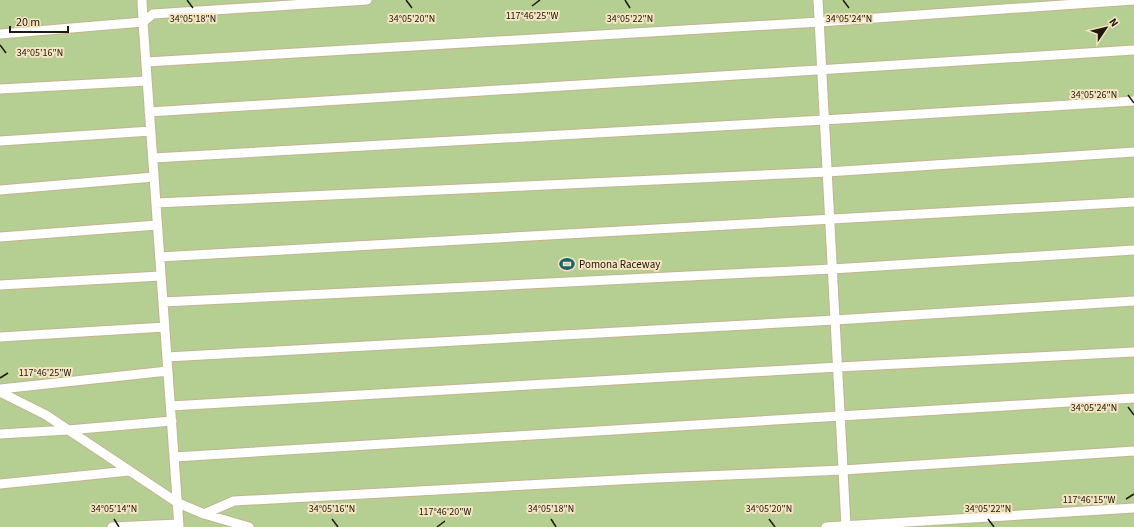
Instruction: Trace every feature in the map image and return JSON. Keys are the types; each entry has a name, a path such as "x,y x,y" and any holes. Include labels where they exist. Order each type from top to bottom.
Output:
{"lane":[{"path":"112,527 179,525 142,0"},
{"path":"0,34 143,22 152,14 367,0"},
{"path":"818,0 846,526"},
{"path":"146,62 819,22 1134,0"},
{"path":"149,112 1134,50"},
{"path":"0,89 147,81"},
{"path":"153,158 1134,101"},
{"path":"0,140 151,131"},
{"path":"156,203 827,172 1134,152"},
{"path":"0,190 154,177"},
{"path":"160,257 1134,202"},
{"path":"0,237 158,226"},
{"path":"163,302 832,269 1134,250"},
{"path":"0,285 161,276"},
{"path":"167,357 835,320 1134,301"},
{"path":"0,337 165,327"},
{"path":"171,406 838,367 1134,352"},
{"path":"0,388 168,370"},
{"path":"0,392 46,414 178,503 204,514 249,527"},
{"path":"174,457 1134,398"},
{"path":"0,434 172,421"},
{"path":"204,514 234,501 843,470 1134,451"},
{"path":"0,484 129,470"},
{"path":"826,527 1134,508"}],"green space":[{"name":"Pomona Raceway","path":"0,0 1134,0 1134,527 0,527"}],"place":[{"name":"Pomona Raceway","path":"567,264"}]}
